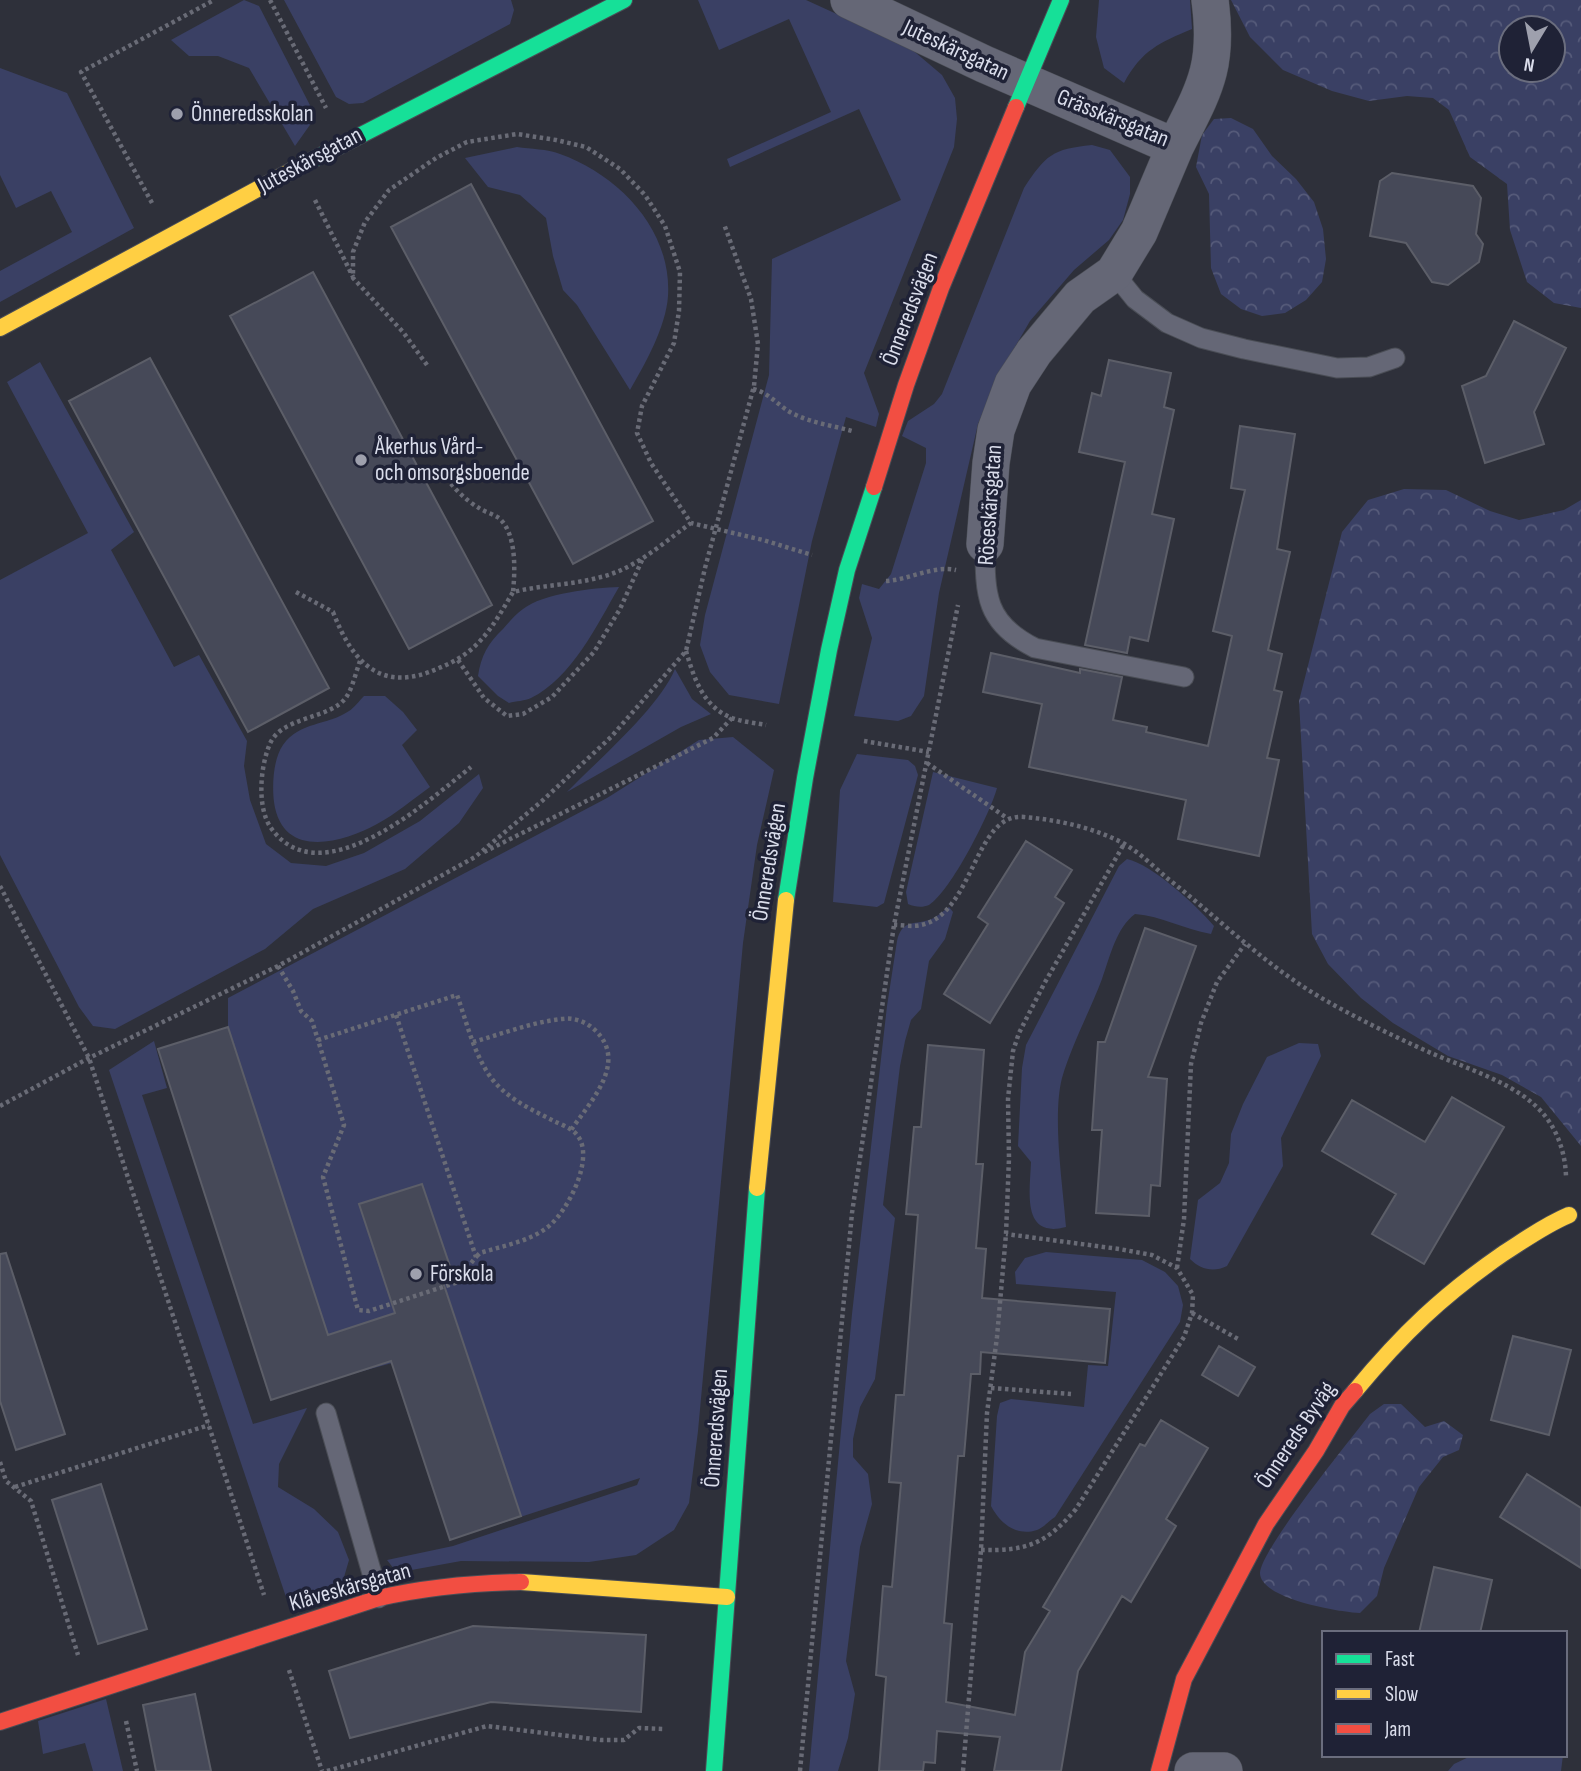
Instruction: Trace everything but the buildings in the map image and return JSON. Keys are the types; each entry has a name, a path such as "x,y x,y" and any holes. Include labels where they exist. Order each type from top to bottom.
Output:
{"street":[{"name":"Juteskärsgatan","path":"0,328 344,142 624,0"},
{"name":"Juteskärsgatan","path":"849,0 1026,81"},
{"name":"Önneredsvägen","path":"714,1771 752,1242 785,897 805,778 847,570 882,455 941,288 1061,0"},
{"name":"Grässkärsgatan","path":"1026,81 1175,147 1206,86 1214,54 1210,0"},
{"name":"Röseskärsgatan","path":"985,544 992,452 996,430 1013,384 1034,352 1080,298 1114,272 1139,232 1175,147"},
{"name":"Önnereds Byväg","path":"1159,1771 1184,1679 1266,1524 1316,1451 1342,1406 1392,1346 1455,1288 1547,1224 1575,1216"},
{"name":"Klåveskärsgatan","path":"0,1722 379,1598 414,1590 466,1583 515,1582 727,1597"},
{"path":"1193,1771 1224,1771"}],"lane":[{"path":"1114,272 1135,299 1167,323 1201,338 1337,368 1369,367 1395,358"},
{"name":"Röseskärsgatan","path":"985,544 985,575 993,614 1014,637 1035,648 1184,677"},
{"path":"326,1413 379,1598"}],"path":[{"path":"169,235 81,72 214,0"},
{"path":"270,0 344,142"},
{"path":"353,278 353,252 365,222 389,190 436,158 467,142 517,134 586,146 620,169 645,195 665,226 680,272 680,311 674,343 642,406 637,433 650,463 691,523 802,552 847,570 887,581 902,580 948,568 967,573 985,544"},
{"path":"315,199 353,278 403,332 427,365"},
{"path":"475,857 542,801 611,737 686,650 754,386 758,344 751,299 724,224"},
{"path":"296,592 332,612 343,640 360,661 382,675 405,679 426,674 458,660 479,643 513,592 516,566 512,543 500,519 477,507 447,478"},
{"path":"513,592 604,576 643,558 691,523"},
{"path":"458,660 484,698 507,716 523,714 552,697 594,652 620,609 643,558"},
{"path":"800,1771 852,1213 894,925 960,596"},
{"path":"686,650 695,683 712,705 732,718 766,725"},
{"path":"360,661 346,697 332,709 307,716 284,729 269,743 263,775 262,805 269,826 281,841 305,851 334,853 401,822 471,767"},
{"path":"0,1106 89,1058 278,966 475,857 713,738 732,718"},
{"path":"864,741 929,752"},
{"path":"926,763 1007,818"},
{"path":"894,925 921,925 941,915 957,898 995,827 1007,818 1021,816 1081,827 1124,844 1245,944 1328,1002 1375,1027 1488,1077 1531,1101 1551,1124 1562,1146 1575,1216"},
{"path":"963,1771 981,1550 982,1480 1006,1234 1008,1099 1013,1051 1019,1032 1044,984 1124,844"},
{"path":"0,886 89,1058 324,1771 487,1726 601,1740 624,1740 639,1728 665,1729"},
{"path":"1177,1268 1184,1219 1191,1064 1201,1023 1217,982 1245,944"},
{"path":"278,966 299,1007 312,1021 344,1125 323,1177 358,1310 369,1311 455,1283 480,1253 524,1240 548,1228 583,1171 582,1146 575,1132 511,1097 493,1080 473,1042 457,995 318,1040"},
{"path":"396,1015 476,1257"},
{"path":"473,1042 564,1018 591,1026 607,1048 607,1071 604,1083 571,1130"},
{"path":"981,1550 1005,1551 1033,1545 1058,1530 1076,1509 1184,1337 1192,1313 1193,1295 1177,1268 1152,1255 1006,1234"},
{"path":"1192,1313 1238,1339"},
{"path":"991,1388 1071,1394"},
{"path":"15,1487 209,1425"},
{"path":"0,1462 6,1481 31,1501 89,1693"},
{"path":"118,1684 137,1771"}],"green space":[{"path":"244,0 259,6 314,113 312,122 295,146 249,68 218,56 189,56 171,40"},
{"path":"284,0 511,0 514,10 510,24 363,103 349,104 336,97"},
{"path":"698,0 806,0 909,47 942,75 955,98 957,119 954,147 864,373 879,414 876,427 846,417 812,541 779,704 729,695 710,672 700,645 705,615 769,375 772,259 901,200 859,109 730,167 727,159 831,112 789,19 719,50"},
{"path":"1099,0 1190,0 1192,29 1152,49 1124,83 1104,68 1096,37"},
{"path":"1231,0 1581,0 1581,308 1554,303 1527,282 1510,230 1507,184 1470,157 1449,110 1433,98 1407,96 1369,101 1332,91 1283,70 1250,37"},
{"path":"0,68 67,93 134,228 0,302 0,271 72,232 51,191 16,208 0,175"},
{"path":"1231,118 1253,129 1272,156 1296,179 1314,202 1323,229 1326,259 1322,282 1306,300 1285,313 1262,316 1241,309 1221,294 1211,268 1209,194 1196,167 1202,135 1214,119"},
{"path":"1092,145 1110,150 1130,177 1130,194 1123,220 1109,240 1074,270 1030,321 1000,373 978,424 939,593 924,696 911,716 898,721 854,716 872,638 859,598 862,584 879,589 891,574 926,463 926,448 902,436 908,421 934,404 942,394 1024,188 1038,168 1051,156 1068,149"},
{"path":"517,147 560,154 582,163 602,176 638,208 661,249 667,272 666,308 654,345 630,390 577,305 563,290 546,218 520,195 488,187 465,158"},
{"path":"40,362 134,532 111,550 174,667 199,655 247,741 244,766 250,800 266,844 291,863 326,866 364,853 420,821 479,774 483,788 459,823 405,869 313,909 265,949 115,1029 93,1026 79,1007 0,855 0,580 88,533 7,382"},
{"path":"1404,489 1446,490 1490,511 1519,520 1564,510 1581,500 1581,1146 1541,1097 1502,1075 1448,1056 1393,1023 1361,998 1328,964 1312,934 1299,701 1342,532 1368,500"},
{"path":"619,587 582,649 559,678 546,689 529,699 509,703 478,676 489,645 523,609 556,595"},
{"path":"675,669 692,699 711,714 681,727 567,792 642,717"},
{"path":"364,696 385,696 403,712 417,730 402,745 430,787 391,816 363,831 331,841 301,839 289,833 279,820 274,802 274,773 280,751 297,732 341,716"},
{"name":"Förskola","path":"733,737 774,770 757,845 743,943 689,1503 674,1530 636,1555 589,1562 461,1561 406,1571 394,1569 387,1560 453,1546 637,1485 640,1478 450,1540 392,1363 341,1377 228,1027 228,998 607,798 699,740"},
{"path":"857,754 908,760 915,766 918,775 884,903 877,907 833,902 840,790"},
{"path":"933,772 997,788 978,833 958,869 938,897 929,905 918,907 908,904 906,892"},
{"path":"1127,859 1161,877 1214,926 1211,934 1135,914 1118,935 1062,1078 1058,1131 1066,1227 1052,1229 1041,1226 1031,1210 1031,1162 1018,1146 1022,1068 1026,1045 1119,866"},
{"path":"949,907 953,912 945,939 929,961 921,1009 911,1020 900,1066 883,1205 895,1218 875,1379 860,1407 853,1439 853,1457 868,1474 872,1504 860,1547 846,1661 855,1694 848,1738 838,1771 809,1771 852,1314 887,1006 897,941 905,926 932,919"},
{"path":"154,1041 167,1088 142,1095 253,1424 307,1408 279,1464 278,1487 314,1509 338,1532 349,1560 342,1584 309,1598 287,1600 109,1070"},
{"path":"1299,1043 1318,1044 1321,1056 1281,1138 1283,1166 1227,1266 1217,1269 1202,1267 1190,1259 1198,1200 1220,1183 1229,1163 1231,1134 1267,1057"},
{"path":"1046,1252 1142,1260 1165,1272 1178,1286 1183,1305 1180,1322 1055,1517 1039,1529 1022,1532 1004,1523 991,1506 1000,1403 1011,1399 1084,1407 1088,1365 1108,1366 1116,1292 1016,1284 1015,1272 1025,1258"},
{"path":"1384,1404 1401,1404 1425,1427 1444,1421 1463,1435 1459,1450 1443,1457 1419,1487 1384,1568 1377,1596 1360,1613 1302,1602 1273,1590 1263,1582 1260,1573 1264,1560 1308,1494 1370,1414"},
{"path":"106,1699 123,1771 93,1771 85,1743 43,1754 38,1721"},
{"path":"1469,1757 1563,1757 1561,1771 1448,1771 1454,1764"}],"traffic: fast":[{"path":"291,171 624,0"},
{"path":"1016,107 1061,0"},
{"path":"786,900 829,650 847,570 874,487"},
{"path":"714,1771 757,1188"}],"traffic: slow":[{"path":"0,328 291,171"},
{"path":"757,1188 786,900"},
{"path":"1355,1391 1407,1333 1442,1300 1504,1253 1569,1215"},
{"path":"521,1582 727,1597"}],"traffic: jam":[{"path":"874,487 906,385 941,288 1016,107"},
{"path":"1159,1771 1184,1679 1266,1524 1316,1451 1342,1406 1355,1391"},
{"path":"0,1722 379,1598 450,1586 521,1582"}],"place":[{"name":"Önneredsskolan","path":"177,114"},
{"name":"Åkerhus Vård- och omsorgsboende","path":"361,460"},
{"name":"Förskola","path":"416,1274"}]}
